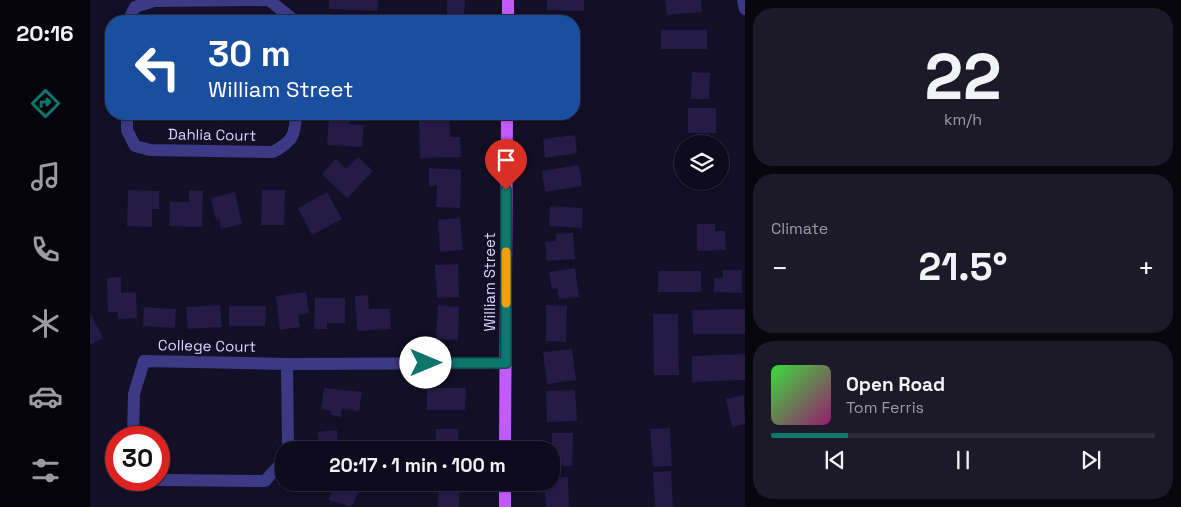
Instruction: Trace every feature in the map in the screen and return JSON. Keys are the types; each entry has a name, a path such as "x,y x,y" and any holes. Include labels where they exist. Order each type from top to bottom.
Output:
{"main road":[{"path":"508,0 508,15"},
{"name":"William Street","path":"505,441 507,120"},
{"path":"505,491 505,507"}],"street":[{"path":"131,15 134,7 154,1 269,0 288,15"},
{"path":"743,0 745,9"},
{"name":"Dahlia Court","path":"127,120 127,130 135,146 150,150 273,152 288,144 295,132 296,120"},
{"name":"College Court","path":"133,426 134,394 144,362 287,364 506,363"},
{"path":"287,364 288,441"},
{"path":"170,480 266,480 275,470"}],"building":[{"path":"329,0 378,0 377,11 329,9"},
{"path":"447,0 465,0 464,14 447,14"},
{"path":"547,0 584,0 584,11 547,10"},
{"path":"665,0 701,0 702,12 667,15"},
{"path":"661,30 707,30 707,49 661,49"},
{"path":"692,72 710,73 709,99 691,99"},
{"path":"688,108 716,108 716,133 688,133"},
{"path":"329,120 350,120 349,124 364,125 362,147 327,145"},
{"path":"419,120 449,120 450,137 460,137 461,157 420,158"},
{"path":"575,135 577,153 545,158 543,139"},
{"path":"358,157 373,171 347,198 322,174 336,159 346,169"},
{"path":"579,165 582,186 545,192 542,171"},
{"path":"429,168 461,170 460,208 436,207 437,186 429,186"},
{"path":"128,190 159,191 159,209 152,209 152,227 127,226"},
{"path":"189,190 203,191 202,227 169,226 170,202 189,202"},
{"path":"262,190 285,190 284,225 261,225"},
{"path":"235,192 242,224 221,229 219,219 216,220 211,198"},
{"path":"327,192 342,219 312,235 298,208"},
{"path":"550,206 583,208 582,228 549,226"},
{"path":"460,218 463,250 440,252 438,220"},
{"path":"697,224 715,224 715,231 725,231 726,250 697,251"},
{"path":"573,233 575,259 547,261 545,242 556,241 556,234"},
{"path":"458,264 459,297 437,298 435,265"},
{"path":"575,268 579,297 559,299 557,288 552,289 549,272"},
{"path":"723,270 742,270 742,293 714,292 714,278 723,278"},
{"path":"658,271 701,271 701,292 658,292"},
{"path":"121,277 121,293 136,292 137,318 118,319 118,312 108,312 107,278"},
{"path":"306,292 309,313 298,315 300,327 280,330 276,296"},
{"path":"368,295 369,309 390,309 391,329 357,331 355,296"},
{"path":"315,298 345,298 345,323 327,323 327,329 314,329"},
{"path":"220,305 222,327 188,329 186,307"},
{"path":"438,305 459,307 458,340 436,339"},
{"path":"546,305 567,306 566,342 546,341"},
{"path":"229,306 266,306 265,326 229,326"},
{"path":"144,307 176,309 175,328 143,326"},
{"path":"745,309 745,334 693,334 692,310"},
{"path":"90,313 103,338 90,345"},
{"path":"653,314 678,314 679,375 654,375"},
{"path":"572,349 576,380 547,384 543,352"},
{"path":"745,354 745,380 692,382 692,356"},
{"path":"324,388 362,392 359,411 342,409 341,417 331,415 331,411 321,409"},
{"path":"427,388 466,388 465,410 427,410"},
{"path":"575,390 577,421 547,422 546,391"},
{"path":"744,395 745,424 732,427 726,399"},
{"path":"670,428 672,466 653,467 650,429"},
{"path":"436,429 458,429 458,441 436,441"},
{"path":"337,430 338,441 318,441 318,432"},
{"path":"552,433 573,433 572,466 560,466 560,441 552,441"},
{"path":"671,471 673,507 655,507 653,472"},
{"path":"560,477 568,477 569,507 546,507 545,491 560,491"},
{"path":"332,491 358,491 352,507 329,500"},
{"path":"439,491 460,491 459,507 438,507"}],"slow traffic":[{"path":"506,252 506,303"}],"route":[{"path":"426,363 506,363 506,190"}]}
